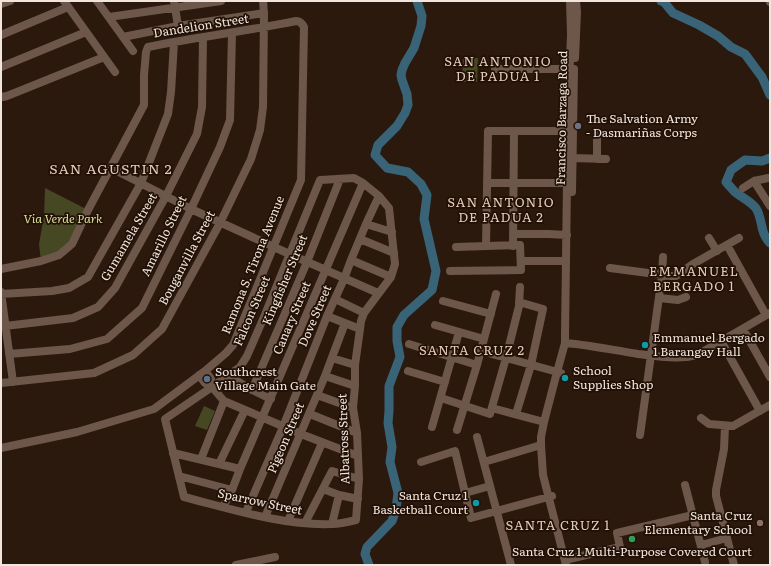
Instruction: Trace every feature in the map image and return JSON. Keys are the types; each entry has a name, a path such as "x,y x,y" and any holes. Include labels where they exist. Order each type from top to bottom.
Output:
{"street":[{"path":"1,4 10,1"},
{"path":"97,1 133,52"},
{"path":"108,18 174,4 221,1"},
{"name":"Bouganvilla Street","path":"1,383 94,373 133,355 162,329 220,223 252,159 260,130 263,107 263,1"},
{"name":"Francisco Barzaga Road","path":"567,343 566,261 570,183 573,158 570,1"},
{"name":"Francisco Barzaga Road","path":"567,562 550,496 543,476 541,437 567,343 570,183 567,131 576,35 576,1"},
{"path":"1,34 66,4 115,72"},
{"path":"174,4 178,26"},
{"path":"122,37 178,26 264,13"},
{"name":"Ramona S. Tirona Avenue","path":"1,448 77,432 154,409 202,373 226,353 233,344 301,180 304,27 302,23 296,21 264,28"},
{"name":"Dandelion Street","path":"111,168 144,105 144,75 146,52 148,47 232,32 264,28"},
{"path":"1,67 86,32"},
{"name":"Amarillo Street","path":"9,354 70,349 107,339 142,308 191,209 220,147 230,120 232,32"},
{"name":"Gumamela Street","path":"5,326 73,318 98,307 115,288 166,196 197,134 202,107 204,37"},
{"path":"12,382 1,293 52,291 69,288 88,277 141,183 168,114 174,42"},
{"path":"2,96 104,57"},
{"path":"495,69 572,69"},
{"path":"486,246 488,131 567,131"},
{"path":"513,246 514,131"},
{"path":"597,135 597,159"},
{"path":"573,158 606,158"},
{"path":"1,269 41,261 59,255 72,244 88,210 111,168 220,223 378,293"},
{"name":"Albatross Street","path":"320,180 354,178 363,183 379,196 389,208 392,232 395,264 391,277 364,313 361,321 355,365 353,408 359,479 356,520"},
{"path":"743,188 754,181 770,178"},
{"name":"Kingfisher Street","path":"252,390 340,179"},
{"name":"Falcon Street","path":"173,452 165,420 240,367 247,356 320,180"},
{"path":"754,181 770,206"},
{"name":"Canary Street","path":"223,507 232,490 363,183"},
{"path":"487,183 570,183"},
{"name":"Dove Street","path":"246,512 283,427 327,316 379,196"},
{"path":"366,224 392,232"},
{"path":"513,234 567,235"},
{"path":"709,238 717,251"},
{"path":"610,268 676,276 693,264 739,238"},
{"path":"360,239 394,253"},
{"path":"450,271 521,270 520,245 456,247"},
{"path":"567,343 651,356 685,358 699,354 768,314 727,245"},
{"path":"640,436 662,275 663,257"},
{"path":"351,260 391,277"},
{"path":"521,261 566,261"},
{"path":"441,398 490,414 519,306 520,287"},
{"path":"457,430 492,314 496,294"},
{"path":"659,298 678,300 686,297"},
{"path":"335,299 364,313"},
{"path":"443,301 492,314"},
{"path":"516,414 531,365 543,309 519,302"},
{"path":"327,316 360,329"},
{"name":"Pigeon Street","path":"265,517 326,376 345,323"},
{"path":"436,325 484,339"},
{"path":"743,329 770,377"},
{"path":"432,427 459,332"},
{"path":"721,341 760,410"},
{"path":"409,344 477,366"},
{"path":"481,351 559,372"},
{"path":"332,358 355,365"},
{"path":"408,371 445,382"},
{"name":"Francisco Barzaga Road","path":"550,496 546,436 559,372"},
{"path":"202,373 205,383 212,387 224,401 283,427 358,456"},
{"path":"230,375 237,382 271,399"},
{"path":"326,376 354,386"},
{"path":"317,395 353,408"},
{"path":"201,459 224,401"},
{"path":"701,418 709,424 732,426 770,405"},
{"path":"492,408 544,422"},
{"path":"220,464 244,410"},
{"path":"310,414 356,433"},
{"path":"725,426 724,449 716,496 734,565"},
{"path":"477,437 510,565"},
{"path":"288,521 322,443"},
{"path":"484,462 541,445"},
{"path":"421,462 455,451 472,518 550,496"},
{"path":"232,490 179,476 173,452 240,469"},
{"path":"305,523 332,471 359,479"},
{"name":"Sparrow Street","path":"179,476 184,497 223,507 265,517 305,523 332,524 356,520"},
{"path":"685,485 705,562"},
{"path":"465,493 490,486"},
{"path":"323,489 338,495 358,499"},
{"path":"332,524 338,495"},
{"path":"567,562 620,547 617,533 693,515"},
{"path":"701,544 727,538"},
{"path":"239,565 275,558"}],"green space":[{"path":"463,58 478,58 477,82 462,82"},
{"name":"Via Verde Park","path":"45,188 88,210 72,244 41,261 39,244 44,216"},
{"path":"204,406 215,411 207,430 195,426"}],"waterway":[{"path":"369,565 365,554 367,547 392,521 396,509 398,493 390,462 392,447 388,423 389,386 400,357 397,341 397,327 404,315 432,290 436,271 424,219 427,195 421,184 408,172 387,168 375,155 378,145 397,126 408,105 407,94 401,75 405,63 414,48 421,26 422,16 417,1"},
{"path":"661,1 664,2 673,13 699,25 718,36 731,47 745,54 762,77 770,95"},
{"path":"770,158 762,161 745,160 731,170 726,182 735,192 755,207 759,214 763,231 770,243"}],"place":[{"name":"The Salvation Army - Dasmariñas Corps","path":"578,126"},
{"name":"Emmanuel Bergado 1 Barangay Hall","path":"645,345"},
{"name":"School Supplies Shop","path":"565,378"},
{"name":"Southcrest Village Main Gate","path":"207,379"},
{"name":"Santa Cruz 1 Basketball Court","path":"476,503"},
{"name":"Santa Cruz Elementary School","path":"760,523"},
{"name":"Santa Cruz 1 Multi-Purpose Covered Court","path":"632,539"}],"district":[{"name":"SAN ANTONIO DE PADUA 1","path":"498,68"},
{"name":"SAN AGUSTIN 2","path":"111,169"},
{"name":"SAN ANTONIO DE PADUA 2","path":"501,210"},
{"name":"EMMANUEL BERGADO 1","path":"694,278"},
{"name":"SANTA CRUZ 2","path":"472,350"},
{"name":"SANTA CRUZ 1","path":"558,525"}]}
